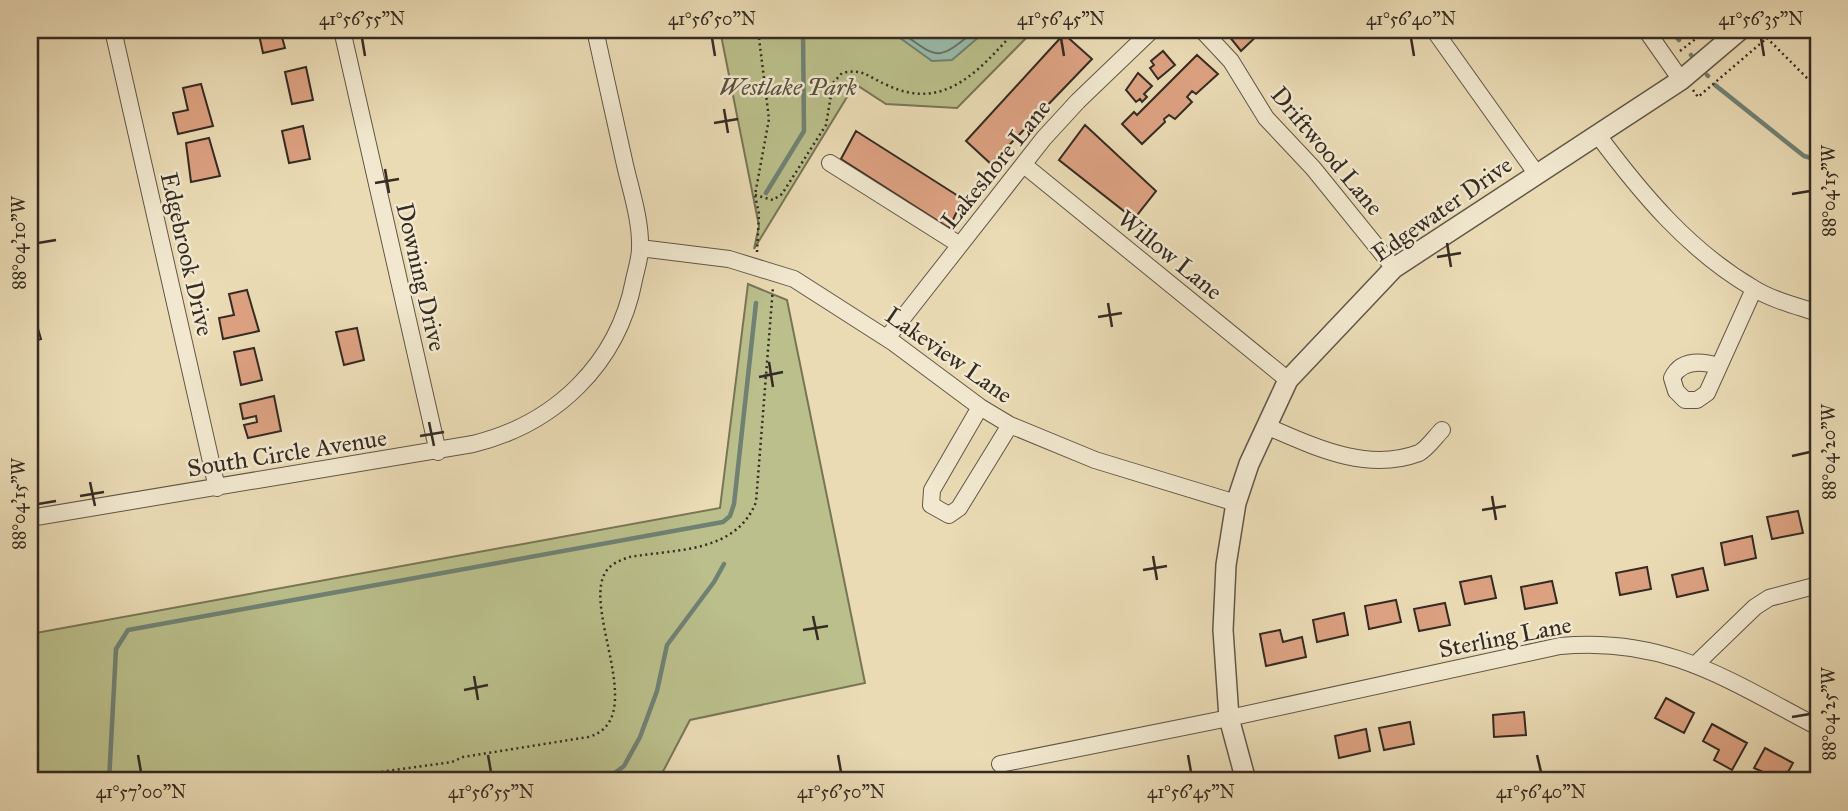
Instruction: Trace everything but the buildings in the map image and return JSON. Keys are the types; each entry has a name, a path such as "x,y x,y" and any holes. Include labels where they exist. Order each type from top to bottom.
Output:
{"street":[{"name":"Edgebrook Drive","path":"113,30 217,488"},
{"name":"Downing Drive","path":"342,30 438,452"},
{"name":"South Circle Avenue","path":"30,518 438,452 500,438 532,423 567,398 599,365 619,327 632,290 640,248 634,201 595,30"},
{"name":"Lakeshore Lane","path":"887,338 1078,101 1153,30"},
{"name":"Driftwood Lane","path":"1202,30 1231,61 1266,118 1313,168 1394,268"},
{"path":"1434,30 1536,173"},
{"path":"1646,30 1686,84"},
{"name":"Edgewater Drive","path":"1246,781 1229,718 1223,630 1226,565 1236,503 1265,426 1288,380 1394,268 1597,134 1686,84 1741,30"},
{"path":"1597,134 1661,215 1696,246 1754,289 1818,313"},
{"path":"831,163 960,245"},
{"name":"Willow Lane","path":"1024,165 1288,380"},
{"name":"Lakeview Lane","path":"640,248 700,254 765,269 794,279 887,338 980,407 1010,425 1095,460 1236,503"},
{"path":"1719,366 1754,289"},
{"path":"980,407 932,490 931,505 939,512 949,514 959,508 1010,425"},
{"path":"1265,426 1331,453 1370,460 1420,452 1442,430"},
{"path":"1697,663 1769,598 1818,584"},
{"name":"Sterling Lane","path":"1000,764 1229,718 1560,646 1608,644 1634,647 1697,663 1818,727"}],"path":[{"path":"316,781 452,762 463,757 599,734 614,717 615,695 602,601 604,572 614,562 629,557 723,541 737,532 750,517 756,502 773,284 754,248 759,226 755,195 769,119 758,30"},
{"path":"755,195 773,200 782,194 826,125 833,83 842,73 864,71 904,93 947,90 975,73 1016,30"},
{"path":"1686,84 1698,97 1767,38 1818,89"},
{"path":"30,775 39,781"}],"green space":[{"name":"Westlake Park","path":"720,30 1034,30 957,108 886,104 855,84 754,249 759,226"},
{"path":"748,284 787,300 865,683 690,720 658,781 30,781 30,634 720,508"}],"water":[{"path":"889,30 987,30 952,60 932,61"}],"waterway":[{"path":"766,193 804,131 803,30"},
{"path":"1671,30 1679,40"},
{"path":"1715,85 1804,156 1818,160"},
{"path":"109,781 116,649 128,630 723,522 730,516 734,504 756,303"},
{"path":"604,781 624,766 640,737 657,691 667,645 714,582 724,564"}]}
